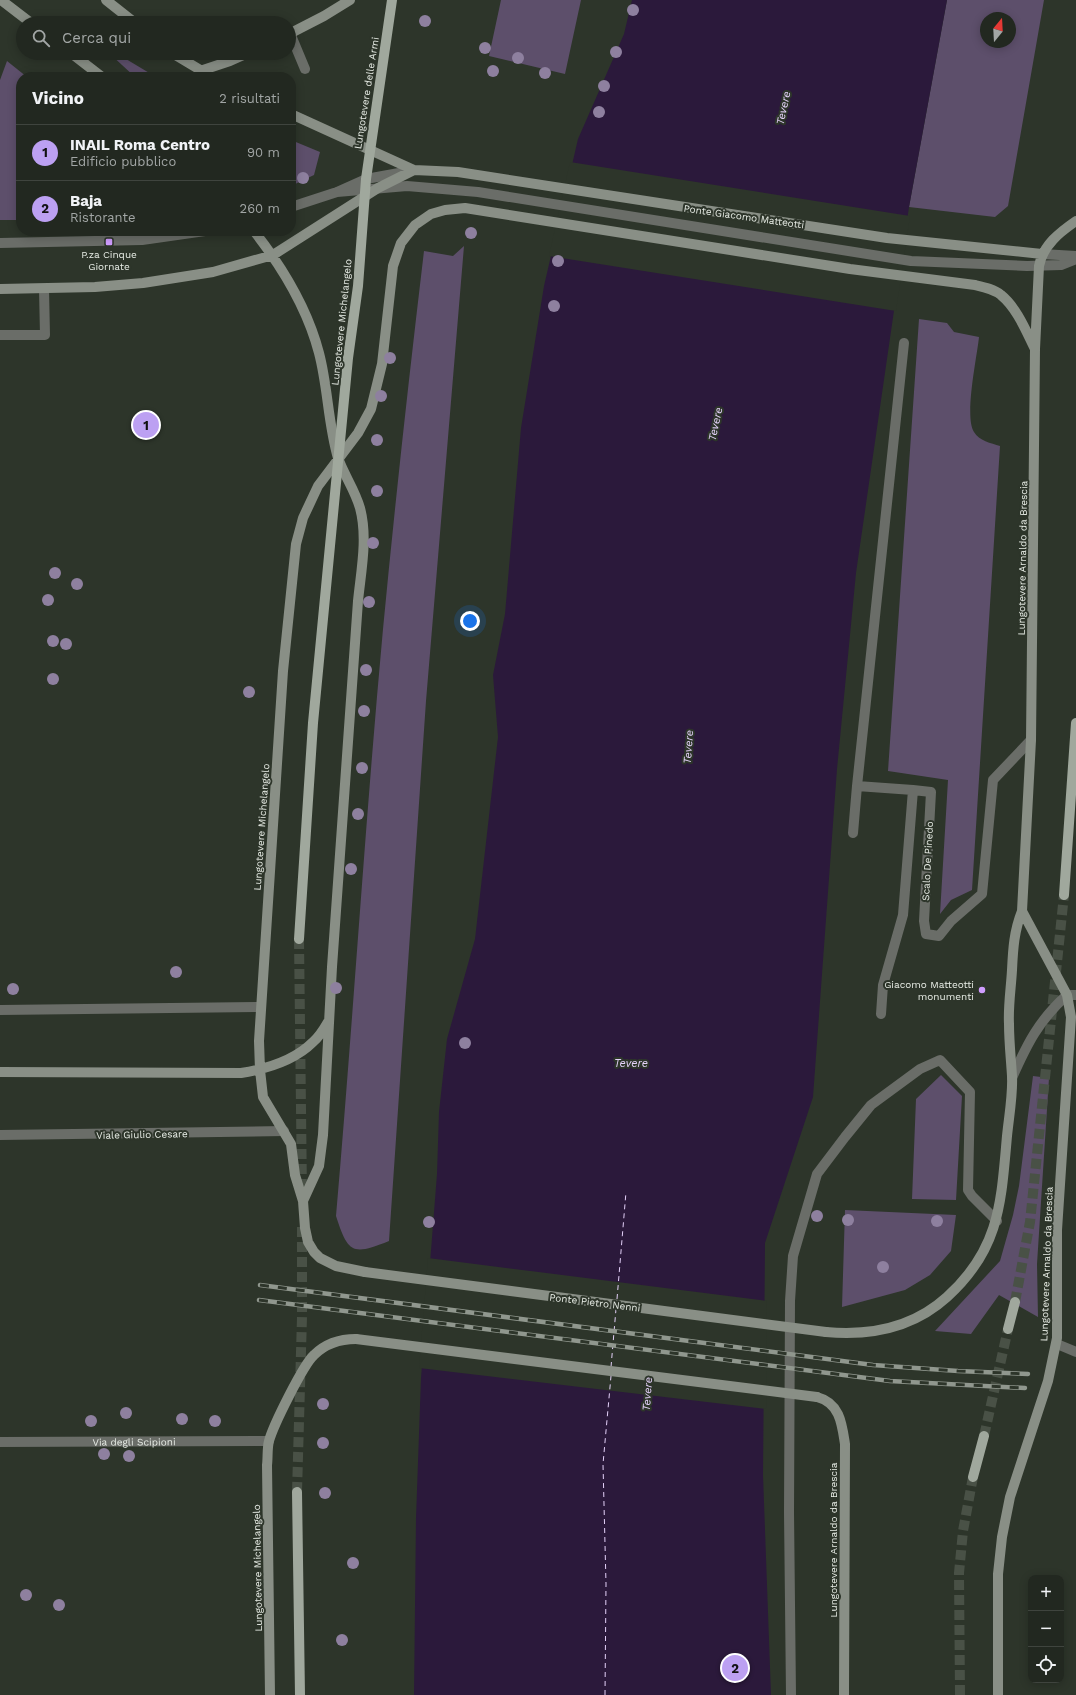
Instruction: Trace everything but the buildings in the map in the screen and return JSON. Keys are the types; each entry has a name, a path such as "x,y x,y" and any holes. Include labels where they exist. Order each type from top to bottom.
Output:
{"main road":[{"name":"Lungotevere delle Armi","path":"365,193 369,151 392,0"},
{"name":"Lungotevere Michelangelo","path":"299,939 313,723 338,458 358,286 365,193"},
{"path":"1064,895 1076,722"},
{"path":"1008,1329 1015,1302"},
{"path":"973,1477 984,1436"},
{"path":"297,1492 300,1695"}],"street":[{"path":"1,0 22,16"},
{"path":"106,0 126,16"},
{"path":"296,30 350,0"},
{"path":"296,49 305,69"},
{"path":"80,60 96,72"},
{"path":"183,60 200,71 232,60"},
{"path":"296,116 369,151 414,170"},
{"path":"296,205 337,192 366,179 414,170"},
{"path":"0,288 44,289 136,284 189,277 213,272 273,255 365,193 414,170"},
{"name":"Ponte Giacomo Matteotti","path":"414,170 458,172 887,238 1076,257"},
{"path":"378,188 407,186 478,192 911,262 977,266 1039,266 1061,265 1076,257"},
{"path":"337,192 365,193"},
{"name":"Lungotevere Michelangelo","path":"365,1272 336,1266 314,1252 306,1236 303,1200 295,1175 291,1144 266,1103 262,1090 260,1070 261,1007 283,679 296,544 308,506 318,486 366,421 375,398 382,364 393,266 401,243 408,233 431,214 445,210 474,209 850,269 975,285 995,291 1006,300 1024,327 1035,349"},
{"name":"Lungotevere Arnaldo da Brescia","path":"826,1332 850,1334 882,1331 910,1321 937,1306 959,1286 973,1269 989,1242 997,1221 1003,1187 1012,1078 1008,1023 1014,934 1022,911 1031,740 1035,349 1039,266 1042,254 1054,238 1076,221"},
{"path":"0,243 135,240 166,236"},
{"path":"258,236 273,255 298,296 319,353 338,458"},
{"path":"0,335 45,334 44,289"},
{"path":"854,833 857,786 904,343"},
{"name":"Lungotevere Michelangelo","path":"303,1200 319,1166 322,1153 329,1021 364,538 360,506 338,458"},
{"name":"Scalo De Pinedo","path":"881,1014 883,985 904,915 913,790 932,792 924,921 926,934 939,936 951,922 982,894 993,780 1031,740"},
{"path":"857,786 913,790"},
{"name":"Lungotevere Arnaldo da Brescia","path":"998,1695 998,1574 1002,1536 1010,1497 1042,1402 1057,1344 1057,1230 1072,995 1022,911"},
{"name":"Lungotevere Arnaldo da Brescia","path":"1012,1078 1028,1041 1050,1011 1072,995"},
{"path":"0,1010 261,1007"},
{"path":"0,1072 227,1074 260,1070 308,1047 319,1036 329,1021"},
{"path":"791,1695 789,1512 790,1301 793,1256 817,1174 871,1105 920,1069 940,1060 970,1092 968,1190 997,1221"},
{"name":"Viale Giulio Cesare","path":"0,1135 284,1132"},
{"name":"Ponte Pietro Nenni","path":"365,1272 826,1332"},
{"name":"Lungotevere Arnaldo da Brescia","path":"269,1441 295,1385 313,1355 331,1343 339,1340 356,1339 817,1398 828,1402 837,1411 841,1419 845,1444 844,1695"},
{"path":"1057,1344 1076,1352"},
{"name":"Lungotevere Michelangelo","path":"269,1441 270,1695"},
{"name":"Via degli Scipioni","path":"0,1442 269,1441"}],"shaded area":[{"path":"501,0 581,0 565,74 489,56"},
{"path":"947,0 1044,0 1008,206 995,217 909,207"},
{"path":"117,60 128,60 148,72 130,72"},
{"path":"7,61 21,72 16,72 16,220 0,220 0,80"},
{"path":"296,142 320,152 314,175 296,184"},
{"path":"464,246 426,701 389,1241 367,1249 359,1249 353,1248 348,1244 344,1238 336,1216 383,629 397,487 424,251 453,256"},
{"path":"919,319 947,323 954,332 979,337 972,386 970,414 971,424 974,432 979,438 1000,446 972,890 951,900 940,914 948,780 888,771"},
{"path":"941,1075 962,1096 956,1200 912,1199 916,1099"},
{"path":"1033,1076 1049,1078 1037,1264 1038,1317 999,1295 971,1334 935,1331 1000,1261 1013,1215 1019,1186"},
{"path":"845,1210 956,1215 951,1251 930,1275 905,1290 842,1307"}],"water":[{"name":"Tevere","path":"632,0 947,0 909,207 856,573 837,769 813,1097 765,1243 763,1475 771,1695 414,1695 416,1518 421,1378 437,1174 439,1112 447,1039 475,939 498,737 493,675 505,614 521,428 544,286 578,139 624,34"}],"pier":[{"path":"570,162 910,216 896,311 549,256"},
{"path":"428,1258 767,1301 766,1409 419,1368"}],"ferry route":[{"path":"617,1299 626,1192"},
{"path":"611,1367 616,1309"},
{"path":"605,1695 606,1584 603,1464 611,1376"}],"tunnel":[{"path":"1015,1302 1030,1222 1064,895"},
{"path":"299,939 302,1193"},
{"path":"297,1492 302,1317 302,1223"},
{"path":"984,1436 1008,1329"},
{"path":"960,1695 959,1573 963,1531 973,1477"}],"railway":[{"path":"260,1285 873,1365 1028,1374"},
{"path":"259,1300 890,1381 1025,1388"}],"place":[{"name":"P.za Cinque Giornate","path":"109,242"},
{"name":"INAIL Roma Centro","path":"146,425"},
{"name":"Giacomo Matteotti monumenti","path":"982,990"},
{"name":"Baja","path":"735,1668"}]}
